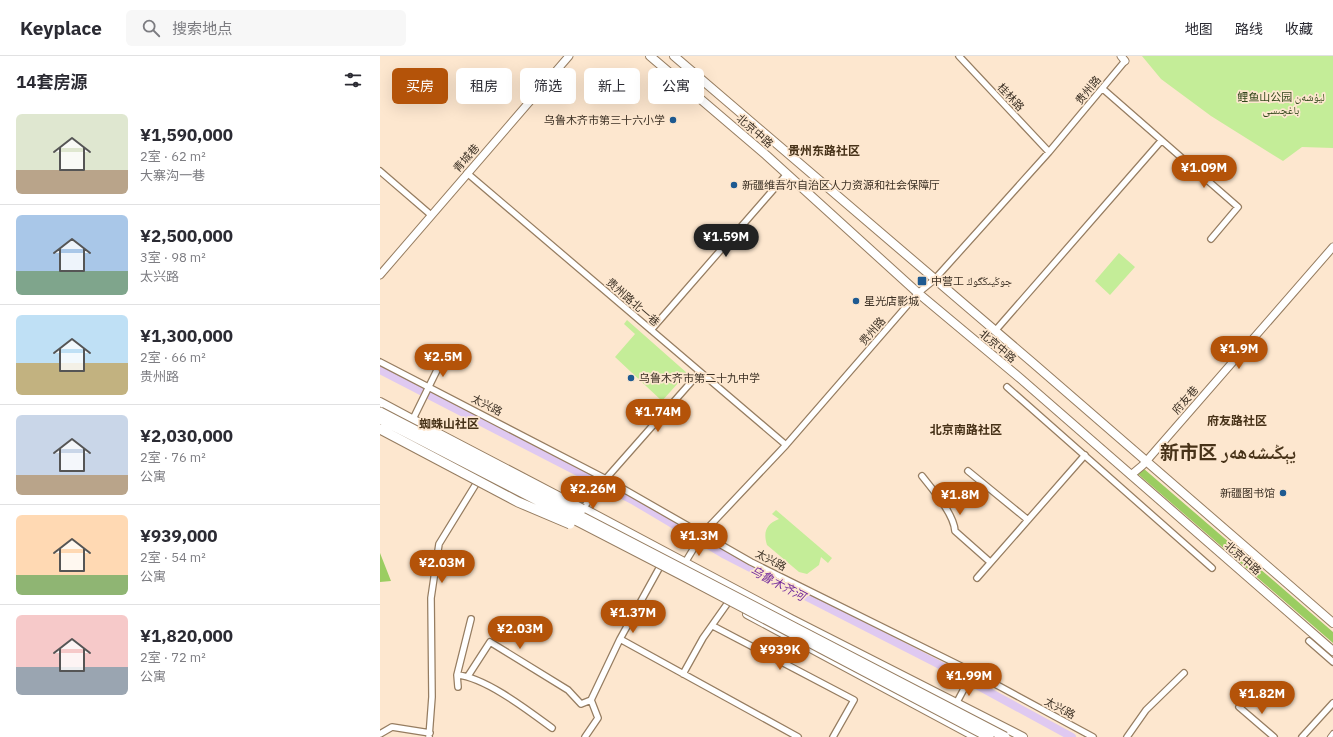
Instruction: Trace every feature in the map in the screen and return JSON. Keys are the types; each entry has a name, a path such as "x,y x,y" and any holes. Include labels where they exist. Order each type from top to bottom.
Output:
{"highway":[{"path":"380,412 666,556 1005,737"},
{"path":"380,419 596,532 680,574 988,737"},
{"path":"415,420 429,429 644,542 666,556"},
{"path":"380,429 518,502 555,519 596,532"}],"main road":[{"name":"北京中路","path":"650,56 787,174 918,293 1021,380 1333,651"},
{"name":"北京中路","path":"674,56 1145,460 1333,624"},
{"path":"380,402 583,508 666,556 686,562 791,619 957,702 1023,737"},
{"path":"380,424 480,477 659,567 976,737"}],"street":[{"name":"青城巷","path":"380,275 569,56"},
{"name":"桂林路","path":"959,56 1049,152"},
{"name":"贵州路","path":"677,577 702,534 786,445 918,293 934,280 1049,152 1102,89 1123,59"},
{"path":"1102,89 1238,207 1211,239"},
{"path":"995,331 1161,141"},
{"path":"380,171 432,216"},
{"name":"贵州路北一巷","path":"467,173 786,445"},
{"path":"651,330 787,174"},
{"name":"府友巷","path":"1145,460 1333,242"},
{"name":"府友巷","path":"1131,475 1333,247"},
{"path":"415,420 439,366 446,358"},
{"name":"太兴路","path":"380,362 603,483 702,534 750,562 972,674 1092,737"},
{"path":"574,523 583,508 603,483 700,372"},
{"path":"1007,387 1212,568"},
{"path":"977,578 1085,455"},
{"path":"968,471 1028,520"},
{"path":"922,476 955,524 955,531 990,562"},
{"path":"380,734 392,727 430,735 432,697 431,598 439,544 480,477"},
{"path":"468,676 490,642 568,690 581,704 591,700 620,639 666,556"},
{"path":"683,674 703,638 713,626 727,604"},
{"path":"458,687 457,675 471,620"},
{"path":"713,626 854,700 833,737"},
{"path":"620,639 798,737"},
{"path":"1309,641 1333,662"},
{"path":"1127,737 1146,710 1184,673"},
{"path":"957,702 972,674"},
{"path":"457,675 468,676 507,697 552,728"},
{"path":"585,737 598,718 591,700"},
{"path":"1302,737 1333,703"},
{"path":"1239,707 1274,737"},
{"path":"1330,737 1333,733"}],"green space":[{"name":"鲤鱼山公园 ليۇشەن باغچىسى","path":"1142,56 1333,56 1333,148 1302,147 1283,161 1211,116 1161,79"},
{"path":"1119,253 1135,267 1110,295 1095,281"},
{"path":"627,320 687,373 662,401 615,357 635,334 624,324"},
{"path":"1143,468 1333,632 1333,643 1138,474"},
{"path":"776,510 832,558 828,563 821,557 819,565 807,574 799,572 767,545 765,536 768,526 779,519 772,514"},
{"path":"380,553 391,581 380,582"}],"waterway":[{"name":"乌鲁木齐河","path":"380,370 634,501 725,555 936,663 1072,737"}],"place":[{"name":"乌鲁木齐市第三十六小学","path":"673,120"},
{"name":"新疆维吾尔自治区人力资源和社会保障厅","path":"734,185"},
{"name":"中营工 جوڭيىڭگوڭ","path":"922,281"},
{"name":"星光店影城","path":"856,301"},
{"name":"乌鲁木齐市第二十九中学","path":"631,378"},
{"name":"新疆图书馆","path":"1283,493"}],"district":[{"name":"贵州东路社区","path":"824,150"},
{"name":"府友路社区","path":"1237,420"},
{"name":"蜘蛛山社区","path":"449,423"},
{"name":"北京南路社区","path":"966,429"},
{"name":"新市区 يېڭىشەھەر","path":"1228,452"}]}
